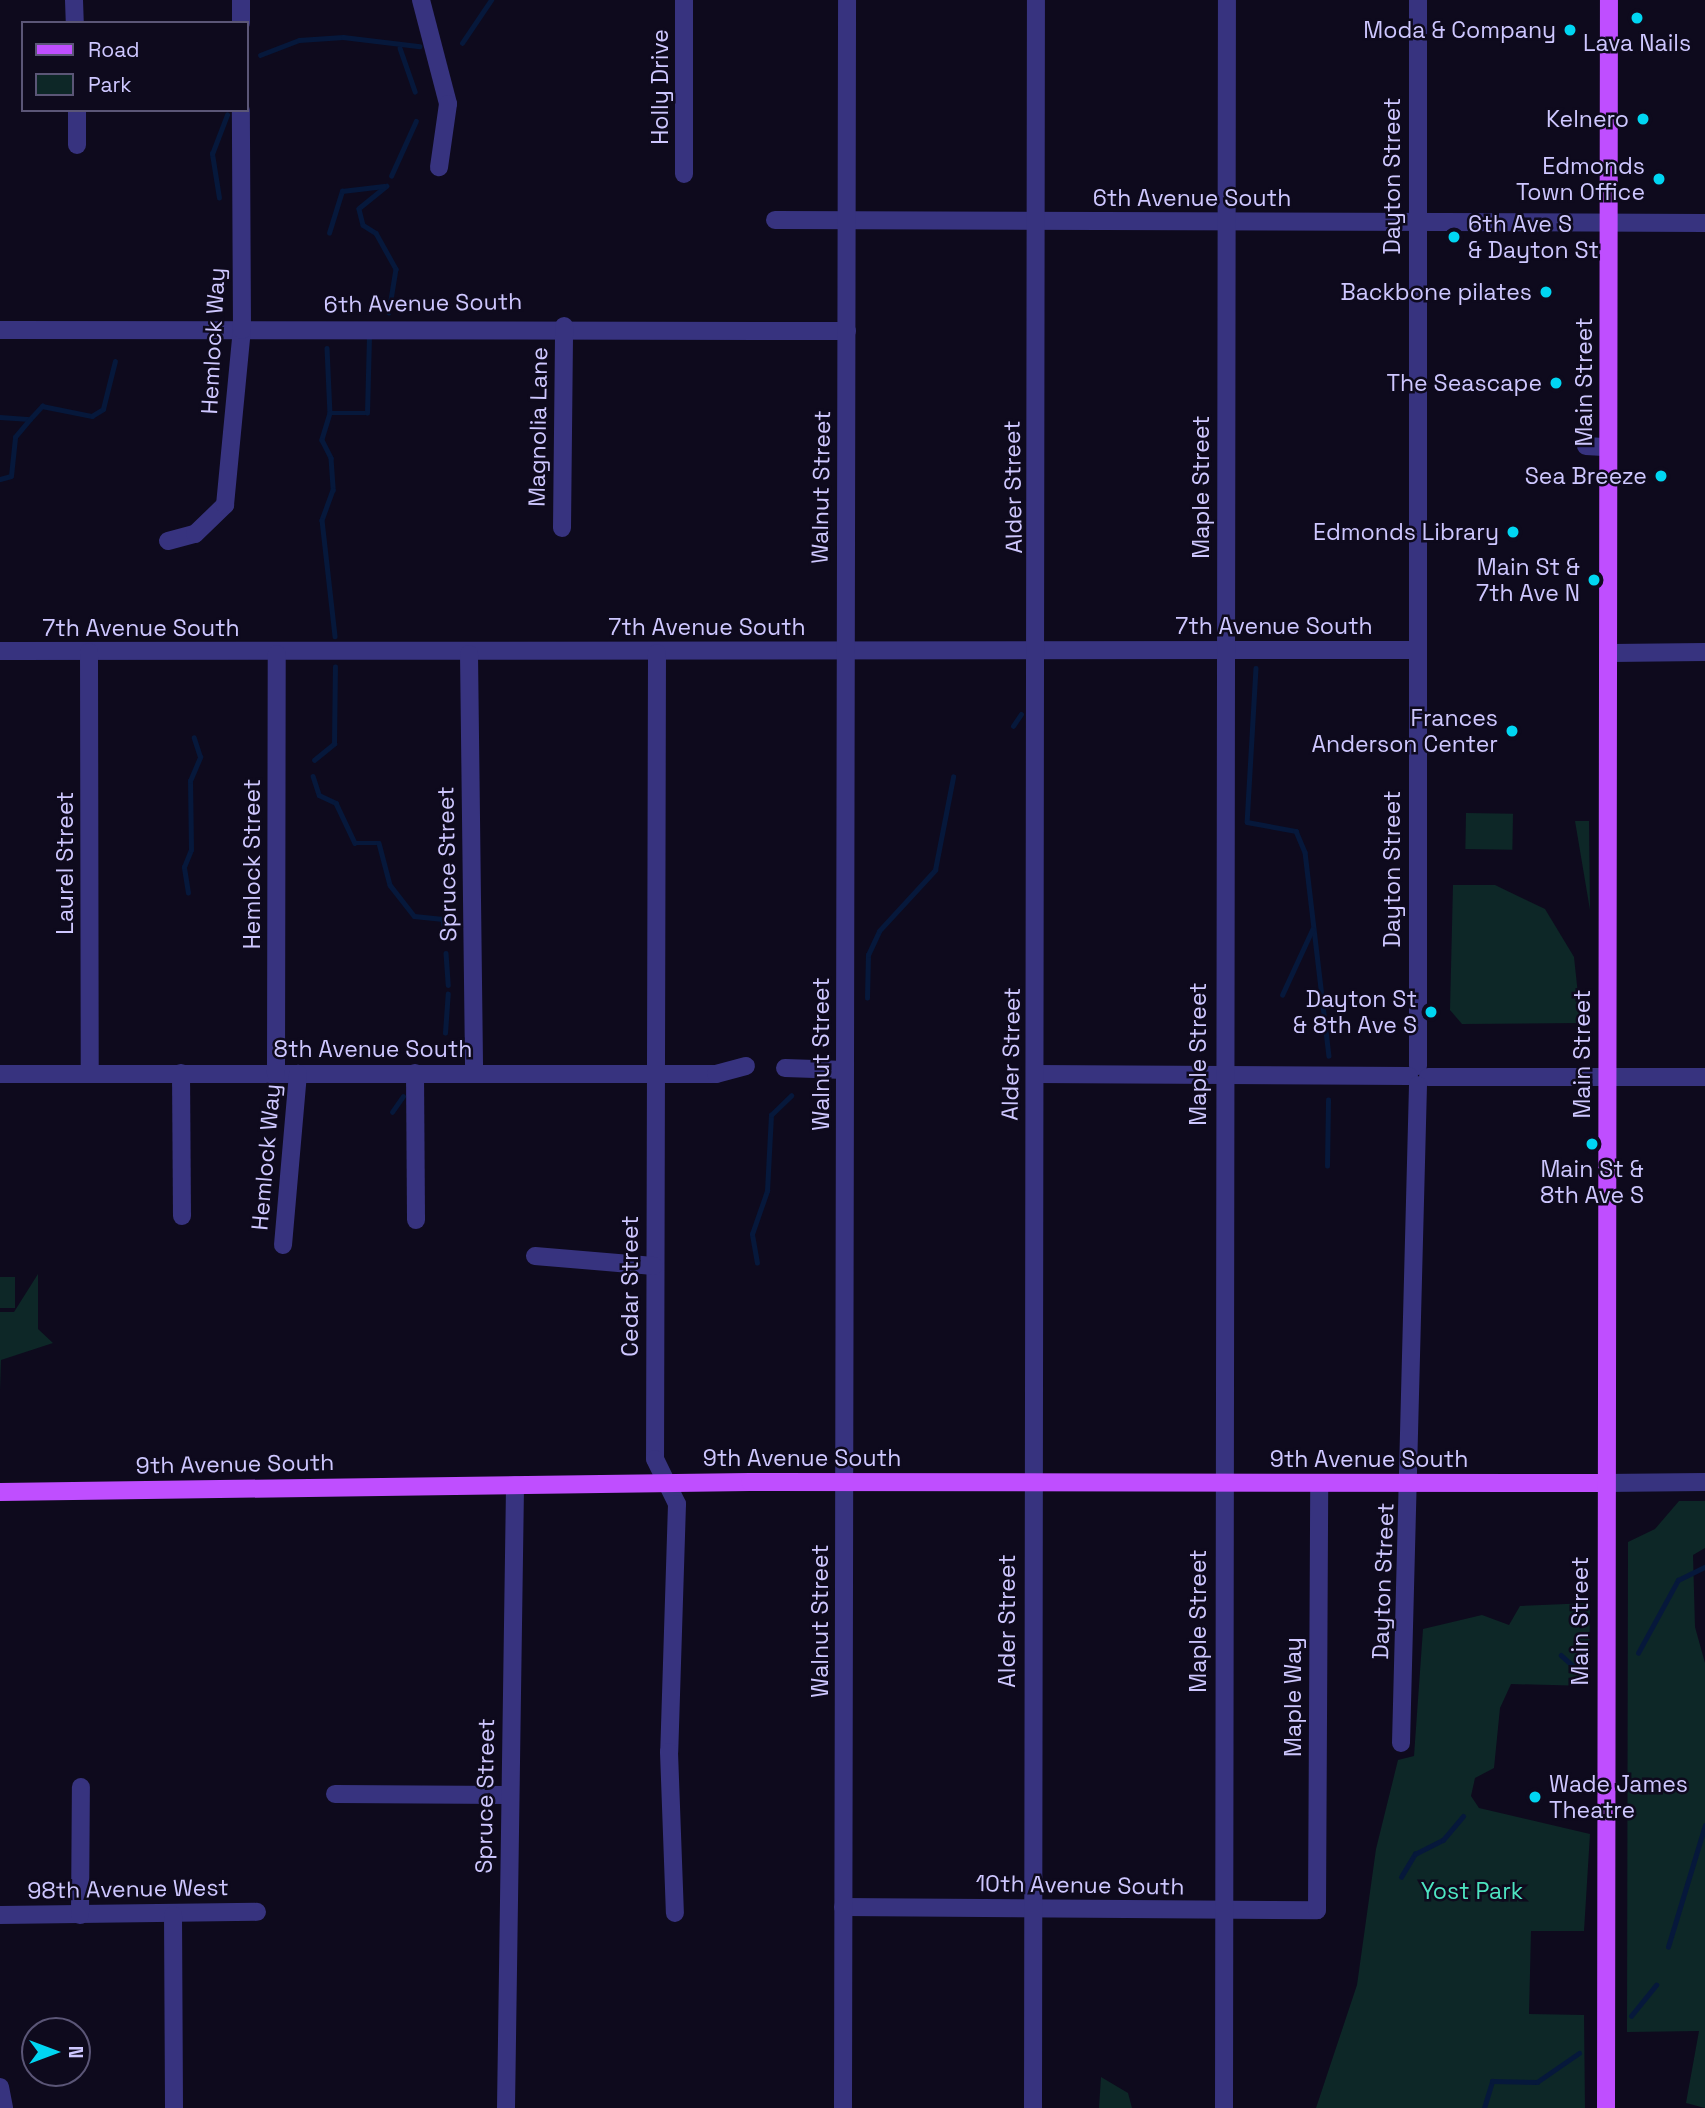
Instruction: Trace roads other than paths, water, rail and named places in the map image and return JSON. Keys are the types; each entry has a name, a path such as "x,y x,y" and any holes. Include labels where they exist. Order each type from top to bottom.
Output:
{"main road":[{"name":"Main Street","path":"1606,2108 1604,1483 1611,653 1608,446 1609,0"},
{"name":"9th Avenue South","path":"0,1492 844,1482 1604,1483"}],"street":[{"path":"75,0 75,21"},
{"path":"241,0 241,21"},
{"path":"421,0 448,104 439,167"},
{"name":"Holly Drive","path":"684,0 684,174"},
{"name":"Walnut Street","path":"843,2108 847,0"},
{"name":"Alder Street","path":"1033,2108 1031,1483 1040,652 1035,223 1036,0"},
{"name":"Maple Street","path":"1224,2108 1222,1074 1227,0"},
{"name":"Dayton Street","path":"1401,1743 1411,1484 1418,1076 1415,650 1418,0"},
{"path":"77,112 77,145"},
{"name":"Hemlock Way","path":"169,541 195,534 225,505 242,330 241,112"},
{"name":"6th Avenue South","path":"775,220 1035,223 1705,222"},
{"name":"6th Avenue South","path":"0,330 564,326 847,331"},
{"name":"Magnolia Lane","path":"562,528 564,326"},
{"path":"1586,446 1608,446"},
{"name":"7th Avenue South","path":"0,651 469,654 844,650 1415,650"},
{"name":"Laurel Street","path":"89,652 90,1074"},
{"path":"1611,653 1705,652"},
{"name":"Cedar Street","path":"657,653 655,1459 677,1504 669,1752 675,1913"},
{"name":"Hemlock Street","path":"276,1074 277,654"},
{"name":"Spruce Street","path":"469,654 474,1073"},
{"name":"8th Avenue South","path":"0,1074 716,1074 746,1066"},
{"path":"785,1068 845,1070"},
{"path":"181,1073 182,1216"},
{"path":"415,1073 416,1220"},
{"name":"Hemlock Way","path":"283,1245 298,1074"},
{"path":"1035,1074 1705,1077"},
{"path":"534,1256 654,1266"},
{"path":"1604,1483 1705,1482"},
{"name":"Maple Way","path":"1317,1910 1319,1484"},
{"name":"Spruce Street","path":"506,2108 515,1485"},
{"path":"80,1915 81,1787"},
{"path":"335,1794 509,1795"},
{"name":"10th Avenue South","path":"843,1908 1317,1910"},
{"name":"98th Avenue West","path":"0,1915 257,1912"},
{"path":"173,1915 174,2108"},
{"path":"0,2087 4,2108"}],"waterway":[{"path":"462,43 491,0"},
{"path":"260,55 299,40 343,37 419,46"},
{"path":"400,48 415,91"},
{"path":"219,198 212,154 227,115"},
{"path":"391,176 416,121"},
{"path":"329,233 342,191 384,186"},
{"path":"387,186 359,209 363,225 376,233 396,269 389,312"},
{"path":"330,413 367,413 369,339"},
{"path":"327,348 330,413 322,440 331,458 333,490 322,520 335,636"},
{"path":"0,417 30,419 42,406 92,416 103,409 115,361"},
{"path":"0,479 11,476 15,437 30,419"},
{"path":"314,760 334,744 335,667"},
{"path":"1256,668 1247,822 1296,831 1305,852 1329,1056"},
{"path":"1013,726 1021,714"},
{"path":"188,893 184,867 191,850 190,781 200,757 194,738"},
{"path":"313,776 319,795 336,803 355,843 379,843 390,885 414,916 443,919 445,932"},
{"path":"867,998 868,955 879,931 935,870 953,777"},
{"path":"1282,995 1312,930"},
{"path":"446,953 448,985"},
{"path":"445,1033 448,994"},
{"path":"392,1112 403,1096"},
{"path":"757,1263 752,1234 767,1191 771,1115 791,1096"},
{"path":"1327,1166 1328,1100"},
{"path":"1638,1653 1678,1580 1705,1567"},
{"path":"1561,1655 1583,1675"},
{"path":"1401,1877 1415,1854 1443,1840 1463,1816"},
{"path":"1668,1947 1705,1825"},
{"path":"1631,2016 1656,1985"},
{"path":"1484,2108 1492,2081 1537,2082 1579,2053"}],"place":[{"name":"Lava Nails","path":"1637,18"},
{"name":"Moda & Company","path":"1570,30"},
{"name":"Kelnero","path":"1643,119"},
{"name":"Edmonds Town Office","path":"1659,179"},
{"name":"6th Ave S & Dayton St","path":"1454,237"},
{"name":"Backbone pilates","path":"1546,292"},
{"name":"The Seascape","path":"1556,383"},
{"name":"Sea Breeze","path":"1661,476"},
{"name":"Edmonds Library","path":"1513,532"},
{"name":"Main St & 7th Ave N","path":"1594,580"},
{"name":"Frances Anderson Center","path":"1512,731"},
{"name":"Dayton St & 8th Ave S","path":"1431,1012"},
{"name":"Main St & 8th Ave S","path":"1592,1144"},
{"name":"Wade James Theatre","path":"1535,1797"}],"park label":[{"name":"Yost Park","path":"1472,1891"}]}
